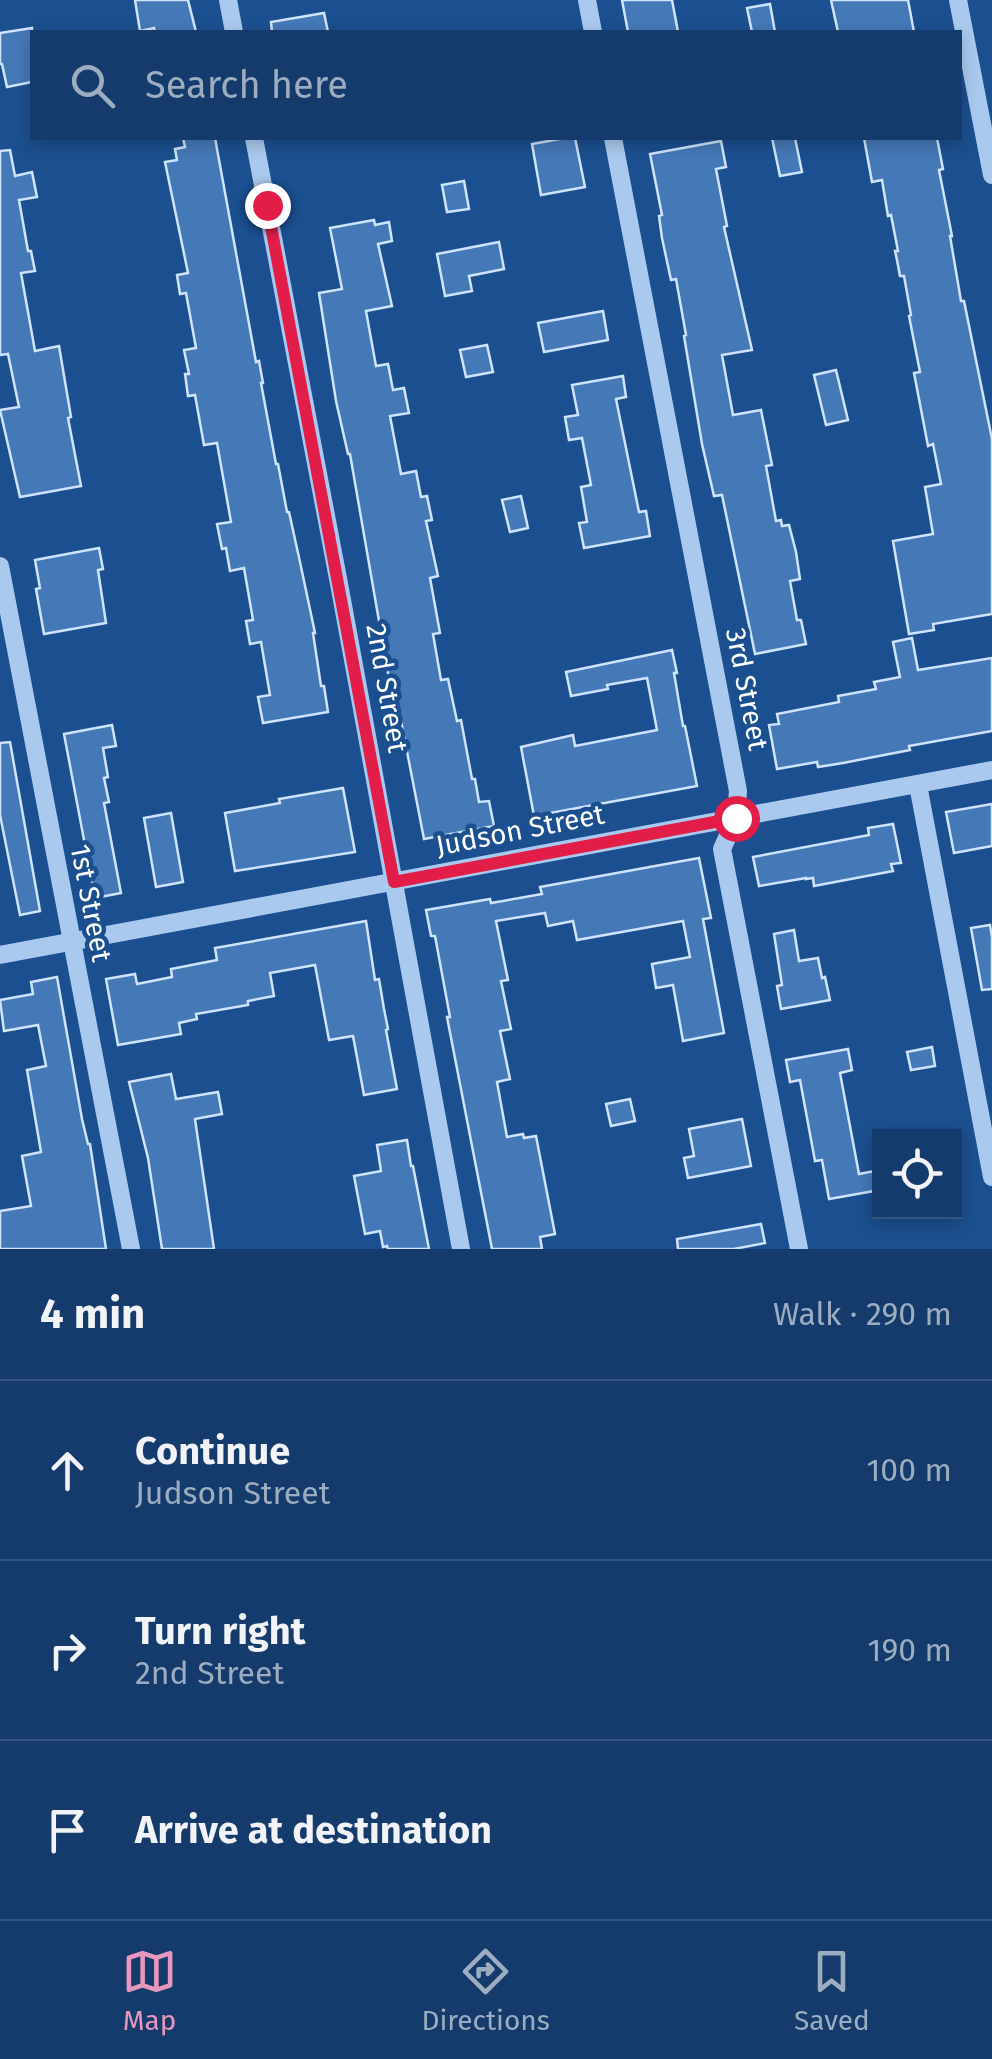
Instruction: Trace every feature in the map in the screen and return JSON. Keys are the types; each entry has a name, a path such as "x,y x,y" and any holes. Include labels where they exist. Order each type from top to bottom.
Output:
{"street":[{"path":"228,0 234,30"},
{"path":"587,0 593,30"},
{"path":"958,0 992,175"},
{"name":"2nd Street","path":"254,140 461,1249"},
{"name":"3rd Street","path":"613,140 738,791 736,818 722,848 799,1249"},
{"name":"1st Street","path":"0,566 131,1249"},
{"name":"Judson Street","path":"0,954 992,770"},
{"path":"918,785 992,1177"}],"building":[{"path":"135,0 188,0 196,30 140,30"},
{"path":"622,0 672,0 678,30 628,30"},
{"path":"831,0 908,0 914,30 838,30"},
{"path":"770,4 775,30 752,30 747,8"},
{"path":"324,13 328,30 272,30 271,22"},
{"path":"32,28 30,82 7,87 0,64 0,33"},
{"path":"183,140 215,140 276,464 315,633 328,712 263,723 258,697 270,695 261,642 250,644 246,621 253,620 244,568 230,571 217,524 231,522 217,443 204,445 195,395 188,396 185,374 189,374 184,350 196,348 186,293 180,294 177,275 188,273 165,162 177,160 175,149 185,147"},
{"path":"575,140 585,187 541,195 532,144"},
{"path":"772,140 795,140 802,172 780,176"},
{"path":"864,140 937,140 961,301 992,439 992,614 933,624 934,630 909,634 893,541 933,534 925,487 941,484 933,444 928,446 914,373 920,372 891,215 888,216 882,180 872,182"},
{"path":"721,141 726,167 716,169 727,226 724,227 752,350 722,355 733,415 761,410 772,465 766,466 776,521 781,520 782,526 789,525 796,552 800,579 790,581 806,644 755,654 722,495 714,496 702,444 676,279 671,280 662,238 662,215 650,154"},
{"path":"10,150 15,176 32,172 37,197 19,200 35,271 21,273 35,351 59,346 81,486 20,497 0,410 19,407 8,354 0,355 0,151"},
{"path":"464,181 469,209 447,212 442,185"},
{"path":"374,220 375,225 389,222 392,241 378,244 392,306 366,311 376,366 388,364 393,390 404,388 409,413 390,416 401,474 416,471 421,497 427,496 432,520 426,521 438,576 430,578 440,633 433,634 441,680 448,679 479,802 489,801 494,826 424,839 396,695 392,696 319,293 342,289 330,228"},
{"path":"499,242 504,269 469,276 472,291 445,296 437,254"},
{"path":"603,311 608,340 544,352 538,323"},
{"path":"487,345 493,372 466,377 460,350"},
{"path":"836,370 848,420 826,425 814,375"},
{"path":"623,376 626,397 616,399 639,512 646,511 650,536 584,548 579,523 587,522 581,487 591,485 582,438 569,440 565,417 578,415 572,385"},
{"path":"521,496 528,528 510,532 502,500"},
{"path":"99,548 103,569 98,570 106,623 44,634 35,560"},
{"path":"912,638 918,670 992,658 992,731 843,763 818,767 817,762 777,769 769,725 779,724 777,714 839,702 838,696 876,689 874,682 900,677 893,642"},
{"path":"672,650 697,786 534,816 521,747 573,735 575,746 657,730 647,678 571,696 566,672"},
{"path":"112,725 116,746 103,748 109,802 104,803 121,893 95,898 64,734"},
{"path":"10,742 40,911 20,915 0,815 0,743"},
{"path":"343,788 355,852 235,871 225,813"},
{"path":"992,804 992,846 954,853 946,812"},
{"path":"171,813 183,882 156,887 144,818"},
{"path":"893,824 901,863 891,864 893,871 814,886 813,878 806,878 759,886 753,857 869,835 868,828"},
{"path":"699,858 711,918 703,919 724,1033 683,1041 673,985 656,988 652,964 690,957 683,921 577,940 573,921 548,926 545,913 496,921 508,980 501,981 511,1029 500,1031 510,1079 497,1082 507,1137 536,1136 555,1234 540,1237 542,1249 492,1249 435,936 431,936 426,910 542,894 540,887"},
{"path":"366,921 397,1089 364,1095 353,1036 329,1040 315,965 270,973 274,996 196,1014 197,1019 179,1023 181,1034 118,1045 106,979 135,974 137,984 172,977 171,969 217,960 215,948"},
{"path":"990,925 992,989 982,990 971,928"},
{"path":"794,930 799,961 818,958 830,1000 781,1009 777,986 782,985 774,934"},
{"path":"57,977 106,1249 0,1249 0,1211 31,1206 22,1156 41,1152 27,1070 46,1066 38,1025 4,1031 0,1000 33,994 31,982"},
{"path":"932,1047 935,1066 911,1070 907,1052"},
{"path":"848,1049 852,1070 840,1073 859,1174 872,1172 872,1191 829,1199 822,1160 815,1161 800,1080 790,1082 786,1060"},
{"path":"171,1074 176,1099 218,1092 222,1114 195,1119 214,1249 162,1249 148,1158 129,1082"},
{"path":"630,1099 635,1121 611,1126 606,1104"},
{"path":"742,1119 751,1166 688,1178 684,1158 694,1156 689,1129"},
{"path":"407,1140 429,1249 388,1249 383,1247 380,1231 365,1234 354,1176 381,1171 377,1145"},
{"path":"761,1224 765,1243 734,1249 678,1249 677,1239"}],"route":[{"path":"267,205 394,882 736,818"}]}
